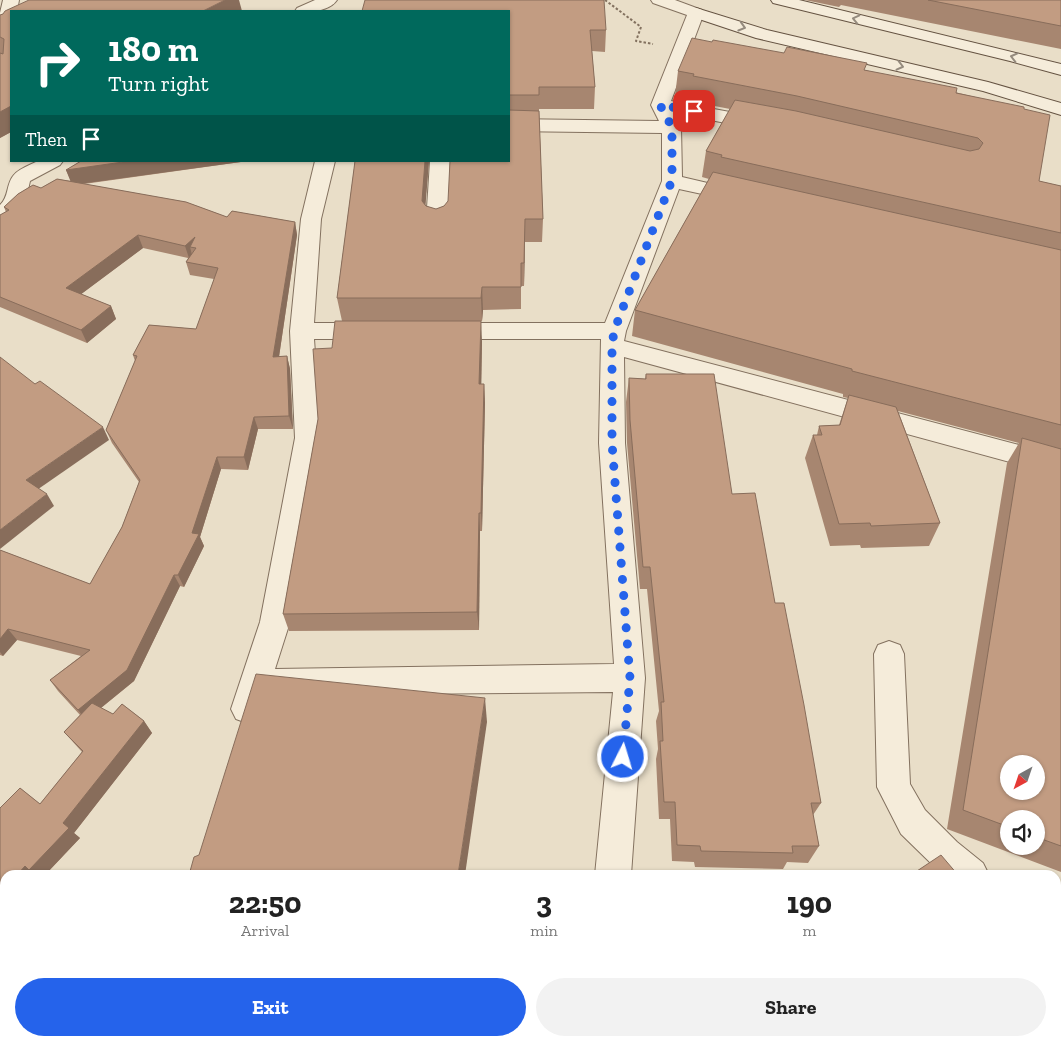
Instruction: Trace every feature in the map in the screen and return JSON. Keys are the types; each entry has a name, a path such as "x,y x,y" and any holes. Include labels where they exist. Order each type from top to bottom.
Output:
{"street":[{"path":"0,30 5,29 10,0"},
{"path":"305,10 329,0"},
{"path":"660,0 703,6 762,34 988,87 1061,109"},
{"path":"779,0 1015,57 1061,70"},
{"path":"660,105 703,6"},
{"path":"613,870 630,678 612,443 613,339 672,180 672,127 660,105"},
{"path":"660,105 782,127"},
{"path":"510,125 672,127"},
{"path":"0,190 14,175 50,162"},
{"path":"238,736 275,622 308,438 302,330 311,219 325,162"},
{"path":"437,224 440,162"},
{"path":"0,216 15,203 14,175"},
{"path":"672,180 760,201"},
{"path":"302,330 390,331"},
{"path":"419,331 613,339 1061,466"},
{"path":"889,654 894,787 913,822 945,854 965,870"},
{"path":"256,681 630,678"}],"building":[{"path":"29,0 225,0 205,10 10,10 10,107 0,112 0,53 3,54 4,39 0,37 0,15"},
{"path":"365,0 604,0 606,30 590,30 595,87 539,87 539,95 510,95 510,10 362,10"},
{"path":"928,0 1061,0 1061,26"},
{"path":"692,38 784,53 787,47 867,63 864,70 957,88 956,93 1024,107 1024,109 1050,115 1039,181 1061,186 1061,233 721,157 722,155 706,151 735,100 796,111 970,151 979,149 983,143 978,138 797,96 693,76 694,74 678,71"},
{"path":"510,110 539,111 543,219 525,219 524,263 521,263 521,287 482,287 481,298 337,298 355,162 425,162 422,201 426,206 436,209 444,206 448,201 450,162 510,162"},
{"path":"79,162 123,162 66,170"},
{"path":"713,172 1061,250 1061,425 852,371 852,369 635,310"},
{"path":"57,179 186,202 227,217 232,211 295,222 273,357 287,356 289,416 254,417 244,457 217,457 192,533 199,534 178,575 174,575 127,670 78,710 50,680 90,650 8,629 0,639 0,550 90,584 122,527 140,480 106,430 137,356 133,355 149,325 196,329 218,268 186,262 196,248 190,247 195,237 185,246 138,235 66,288 111,306 81,330 0,297 0,215 9,210 4,207 18,194 33,185 41,188"},
{"path":"335,321 481,321 479,384 484,384 477,612 283,614 318,419 313,349 332,348"},
{"path":"0,357 35,384 40,381 103,427 26,480 47,494 0,530"},
{"path":"646,374 714,374 732,494 755,493 775,603 784,603 821,803 811,803 819,846 792,846 793,853 701,851 700,846 677,845 675,802 664,802 660,741 663,741 661,702 664,702 650,567 643,567 630,420 629,378 646,379"},
{"path":"849,395 896,407 940,523 871,526 870,523 839,524 813,435 822,435 819,426 840,425"},
{"path":"1022,438 1061,449 1061,846 1045,840 1045,810 1000,810 1000,824 963,810"},
{"path":"256,674 485,698 459,870 190,870 194,857 199,855"},
{"path":"92,703 113,714 122,704 144,721 63,823 69,828 29,870 25,866 21,870 0,870 0,808 20,788 40,804 83,751 64,732"},
{"path":"941,855 954,870 918,870"}],"route":[{"path":"623,757 630,678 612,443 612,346 614,331 672,180 672,127 660,105 694,111"}]}
